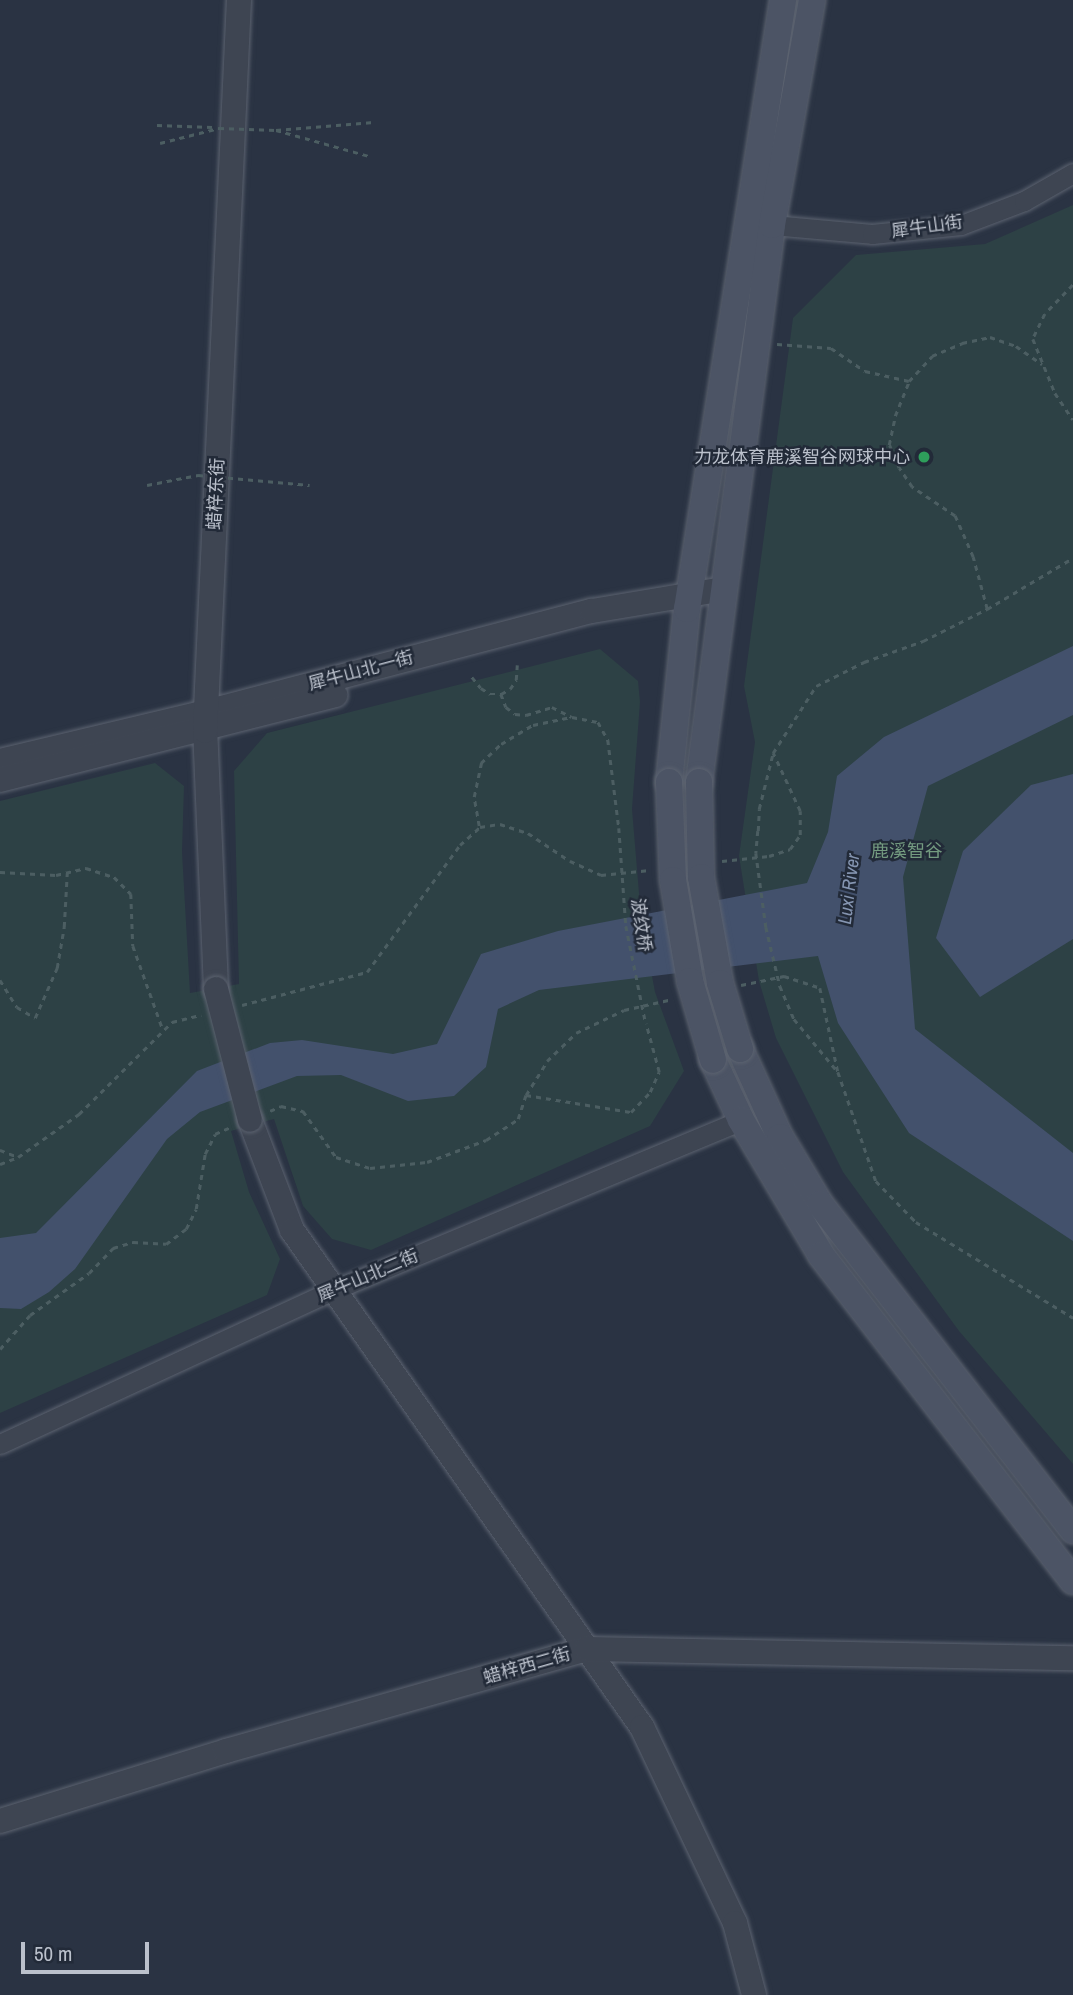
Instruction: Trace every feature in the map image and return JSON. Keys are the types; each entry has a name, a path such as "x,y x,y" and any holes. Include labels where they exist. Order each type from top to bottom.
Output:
{"main road":[{"path":"783,0 689,601 669,782 673,880 690,981 713,1060 741,1120 821,1255 1073,1581"},
{"path":"812,0 772,225 722,600 699,782 701,877 720,983 740,1049 780,1137 820,1204 1073,1530"}],"street":[{"name":"蜡梓东街","path":"239,0 205,721 216,989 249,1120 292,1230 331,1291 642,1727 734,1923 754,1995"},
{"name":"犀牛山街","path":"772,225 872,234 961,225 1024,201 1073,173"},
{"name":"犀牛山北一街","path":"0,780 592,611 722,600"},
{"name":"犀牛山北一街","path":"0,761 205,721"},
{"name":"犀牛山北二街","path":"0,1444 331,1291 741,1120"},
{"name":"蜡梓西二街","path":"0,1821 226,1751 587,1649 1073,1658"}],"path":[{"path":"157,125 276,130 374,122"},
{"path":"160,143 219,128"},
{"path":"276,130 369,156"},
{"path":"1073,285 1045,314 1033,339 1042,364 1073,420"},
{"path":"987,609 974,557 955,516 912,486 889,445 895,416 909,381 932,356 962,343 990,337 1016,346 1042,364"},
{"path":"755,346 781,344 831,348 865,371 909,381"},
{"path":"147,485 198,475 310,485"},
{"path":"838,1072 794,1019 780,986 765,927 756,853 759,809 773,752 816,686 835,675 923,641 987,609 1073,558"},
{"path":"472,677 481,688 501,694 510,689 516,680 517,665"},
{"path":"501,694 506,707 515,714 526,715 552,707 572,717"},
{"path":"480,827 474,797 481,763 501,744 533,725 572,717"},
{"name":"波纹桥","path":"526,1095 631,1112 650,1092 659,1072 626,926 619,828 608,740 598,722 572,717"},
{"path":"718,862 769,856 790,849 800,835 800,811 773,752"},
{"path":"235,1007 367,972 460,845 480,827 500,824 528,833 570,861 601,875 653,869"},
{"path":"0,872 29,876 86,869 114,877 131,894 133,946 163,1030"},
{"path":"0,981 17,1007 35,1018 44,1005 57,968 64,927 67,873"},
{"path":"730,987 784,976 820,988 838,1072 876,1181 916,1222 1073,1318"},
{"path":"0,1349 30,1315 89,1273 113,1248 133,1242 166,1244 186,1229 196,1209 205,1154 215,1134 281,1106 303,1111 336,1157 370,1168 427,1162 486,1140 517,1119 526,1095 547,1061 576,1033 624,1010 677,999"},
{"path":"0,1164 18,1157 79,1114 172,1022 210,1013"},
{"path":"0,1150 18,1157"}],"green space":[{"name":"鹿溪智谷","path":"1073,205 1073,1464 959,1331 843,1172 776,1038 759,981 739,856 755,742 744,686 793,318 856,255 985,244"},
{"path":"600,649 638,681 640,702 632,809 641,917 655,992 684,1071 650,1126 371,1250 332,1239 303,1206 274,1119 231,1131 249,1192 280,1259 267,1295 0,1413 0,801 155,763 184,786 182,852 190,993 239,984 234,771 267,733"}],"water":[{"name":"Luxi River","path":"1073,646 1073,715 928,786 903,877 915,1029 1073,1153 1073,1241 909,1133 838,1023 818,956 539,990 498,1009 486,1067 454,1096 408,1101 341,1075 297,1076 200,1112 167,1139 75,1269 49,1292 21,1309 0,1308 0,1238 36,1233 197,1071 270,1043 302,1040 393,1054 437,1044 481,954 558,931 807,883 828,832 837,776 884,737"},
{"path":"1073,774 1073,939 980,997 936,938 963,851 1031,785"}],"place":[{"name":"力龙体育鹿溪智谷网球中心","path":"924,457"}]}
